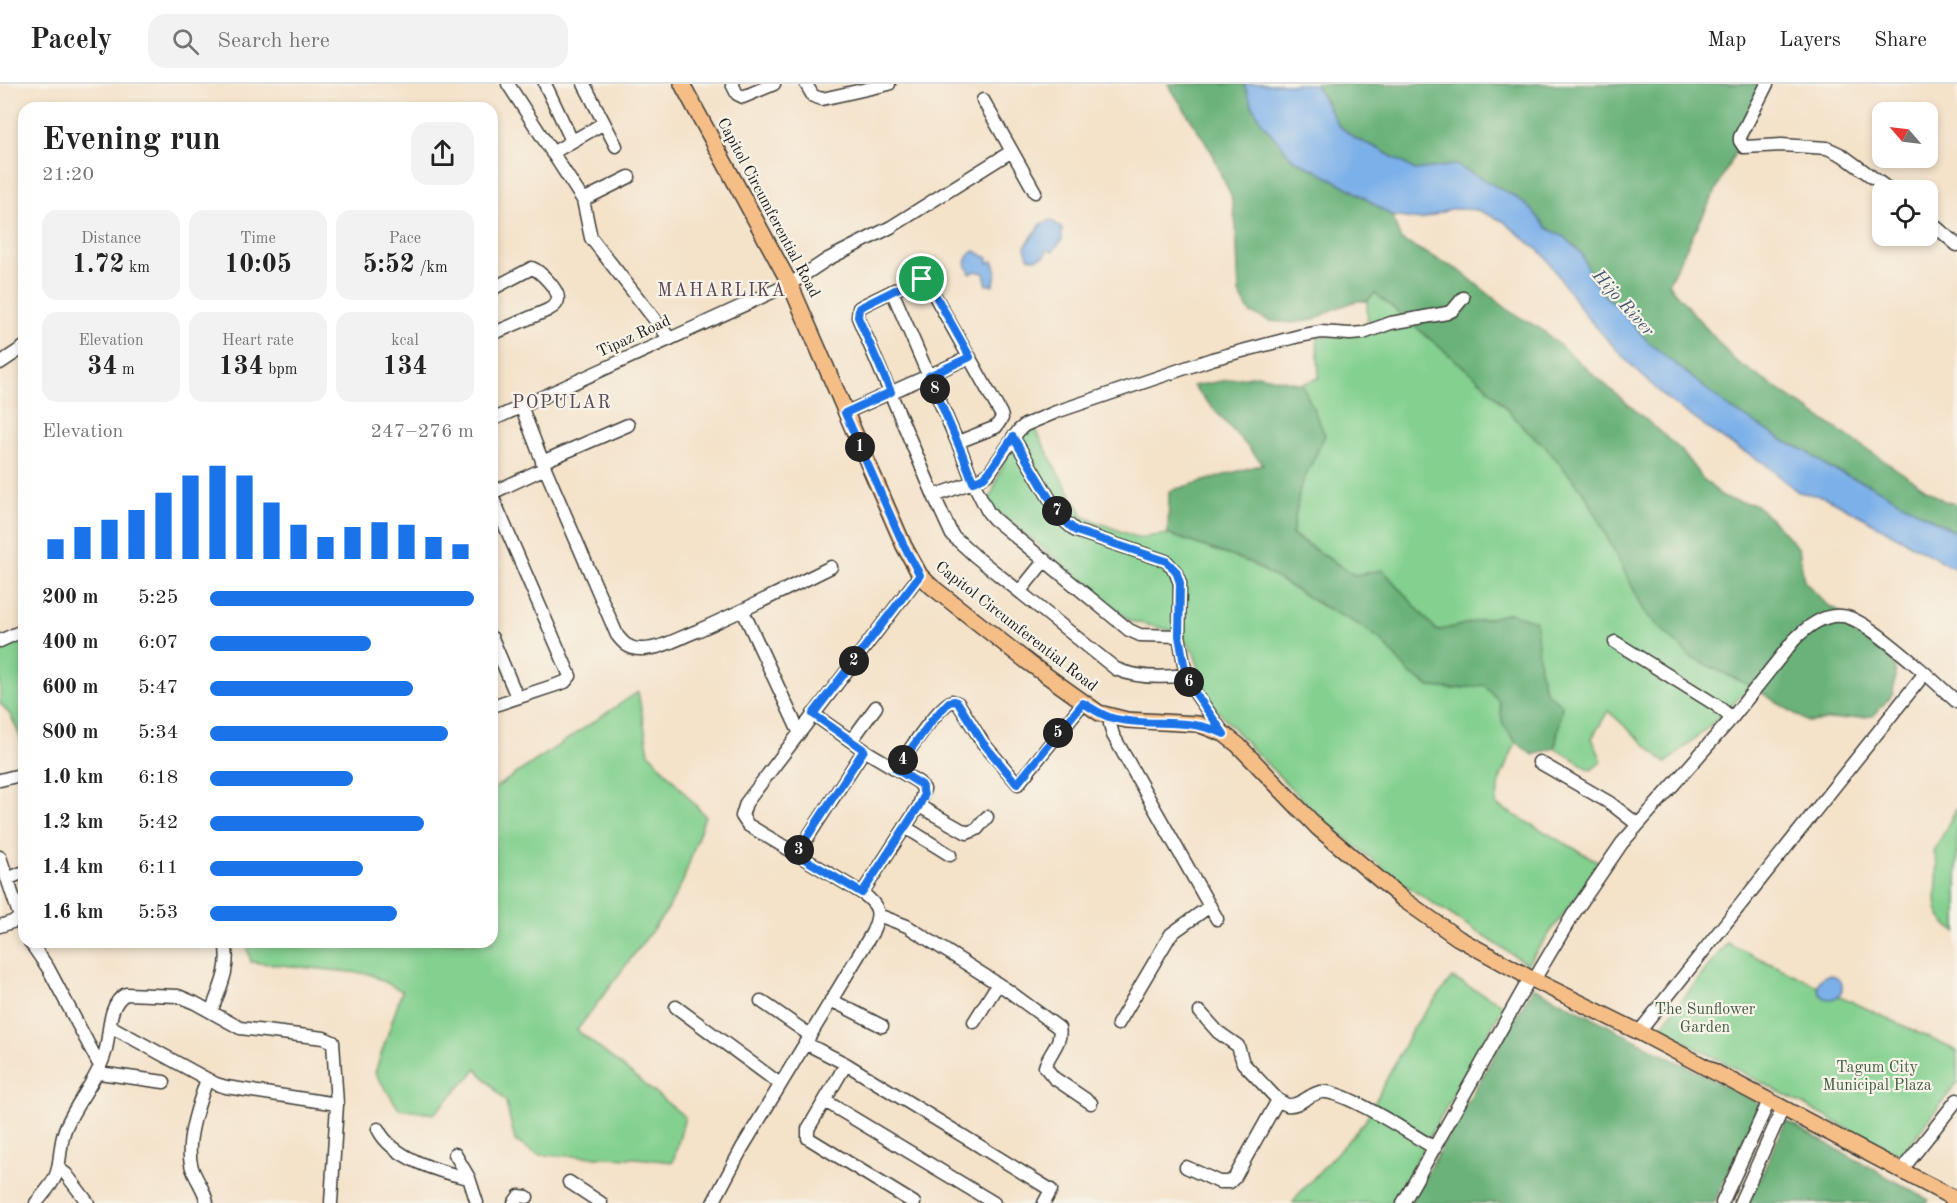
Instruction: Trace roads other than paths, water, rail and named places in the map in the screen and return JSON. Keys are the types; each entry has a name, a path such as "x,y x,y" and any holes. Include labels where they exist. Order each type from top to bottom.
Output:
{"main road":[{"name":"Capitol Circumferential Road","path":"682,84 790,284 904,546 920,575 931,586 1083,703 1112,718 1198,724 1224,734 1238,745 1318,828 1404,900 1458,938 1532,979 1639,1032 1957,1200"}],"street":[{"path":"508,84 583,200 591,238 669,339"},
{"path":"545,84 572,141"},
{"path":"584,84 616,146"},
{"path":"732,84 737,94 743,97 772,85"},
{"path":"806,84 813,96 822,99 889,84"},
{"path":"1767,84 1740,137 1744,147 1782,145 1827,148 1842,155 1876,180"},
{"path":"983,100 1035,192"},
{"path":"552,153 603,123"},
{"name":"Tipaz Road","path":"498,417 790,284 828,259 891,227 1012,151"},
{"path":"583,200 630,177"},
{"path":"1938,229 1957,245"},
{"path":"498,286 531,268 541,273 557,294 558,300 555,306 548,310 498,331"},
{"path":"958,442 996,427 1002,418 932,289 924,280 915,279 864,305 857,313 952,535 1116,669 1138,675 1170,677 1186,675"},
{"path":"892,291 958,442 973,482 988,512 1134,634 1179,636"},
{"path":"934,496 984,477 1013,437 1025,425 1056,412 1212,359 1299,336 1321,332 1356,334 1418,317 1447,313 1453,310 1463,298"},
{"path":"0,363 18,351"},
{"path":"845,413 970,357"},
{"path":"521,406 617,635 627,646 639,649 666,644 743,611 831,567"},
{"path":"498,491 544,465 628,425"},
{"path":"1013,437 1061,518 1076,531 1166,561 1176,571 1180,583 1179,636 1186,675 1191,687 1224,734"},
{"path":"498,508 570,676 566,682 498,704"},
{"path":"1020,591 1045,560"},
{"path":"713,1203 738,1155 872,933 878,915 871,900 862,893 748,825 742,816 746,803 920,575"},
{"path":"743,611 799,732"},
{"path":"1403,1203 1532,979 1590,886 1637,824 1731,718 1806,628 1822,619 1834,616 1853,618 1925,673 1957,702"},
{"path":"0,641 18,633"},
{"path":"1615,642 1716,705 1731,718"},
{"path":"498,652 517,697"},
{"path":"1639,1032 1925,673"},
{"path":"896,769 933,719 952,700 958,703 983,743 1017,784 1083,703"},
{"path":"851,741 876,707"},
{"path":"813,714 864,750 922,785 924,796 919,806 862,893"},
{"path":"1112,718 1110,724 1113,735 1217,919"},
{"path":"796,854 864,750"},
{"path":"1539,762 1610,803 1637,824"},
{"path":"0,780 18,776"},
{"path":"919,806 967,833 976,829 987,817"},
{"path":"905,827 950,855"},
{"path":"0,857 18,907"},
{"path":"7,879 18,874"},
{"path":"1118,1024 1171,934 1210,906"},
{"path":"878,915 907,926 998,984 1059,1029 1060,1035 1046,1067 1054,1078 1091,1103"},
{"path":"0,926 18,919"},
{"path":"34,948 48,968 99,1069"},
{"path":"211,1012 228,966 226,948"},
{"path":"974,1022 998,984"},
{"path":"36,1203 51,1183 58,1168 66,1127 99,1069 117,1000 126,994 178,996 240,1028 324,1038 333,1042 337,1104 331,1203"},
{"path":"831,1000 882,1026"},
{"path":"761,1001 808,1039 846,1064 1051,1190 1044,1203"},
{"path":"676,1007 780,1084"},
{"path":"1200,1012 1218,1032 1238,1046 1243,1062 1278,1100 1291,1106 1317,1092 1337,1095 1435,1148"},
{"path":"110,1026 226,1087 337,1104"},
{"path":"846,1064 808,1129 808,1138 914,1203"},
{"path":"99,1069 164,1082"},
{"path":"207,1079 198,1107 190,1146 192,1169 207,1203"},
{"path":"1186,1167 1219,1182 1230,1182 1278,1100"},
{"path":"1901,1171 1957,1100"},
{"path":"825,1101 994,1203"},
{"path":"1722,1203 1769,1101"},
{"path":"1740,1203 1784,1108"},
{"path":"378,1129 386,1143 400,1153 448,1173 469,1178"},
{"path":"454,1154 469,1178 477,1203"},
{"path":"58,1168 66,1174 88,1203"},
{"path":"569,1182 601,1203"},
{"path":"514,1203 519,1196 527,1197"}],"water":[{"path":"1244,84 1315,84 1338,125 1356,139 1377,148 1415,170 1456,165 1516,197 1533,211 1547,228 1566,238 1582,254 1590,276 1603,294 1619,308 1648,342 1731,409 1786,442 1806,451 1829,468 1870,485 1957,533 1957,570 1825,497 1798,492 1764,463 1729,443 1667,399 1627,361 1586,316 1544,255 1503,221 1477,210 1464,209 1450,209 1421,220 1392,216 1351,189 1292,158 1263,124"},
{"path":"1051,220 1062,229 1062,240 1053,251 1047,250 1045,256 1035,259 1028,257 1025,247 1041,224"},
{"path":"975,251 988,258 988,263 993,261 996,273 993,285 987,285 984,273 975,271 970,274 966,264 967,259 969,254"},
{"path":"1830,975 1835,976 1841,982 1841,992 1835,998 1830,999 1825,998 1819,992 1818,987 1819,982 1825,976"}],"district":[{"name":"MAHARLIKA","path":"722,291"},
{"name":"POPULAR","path":"562,403"}],"water label":[{"name":"Hijo River","path":"1623,303"}],"park label":[{"name":"The Sunflower Garden","path":"1705,1019"},
{"name":"Tagum City Municipal Plaza","path":"1877,1077"}]}
